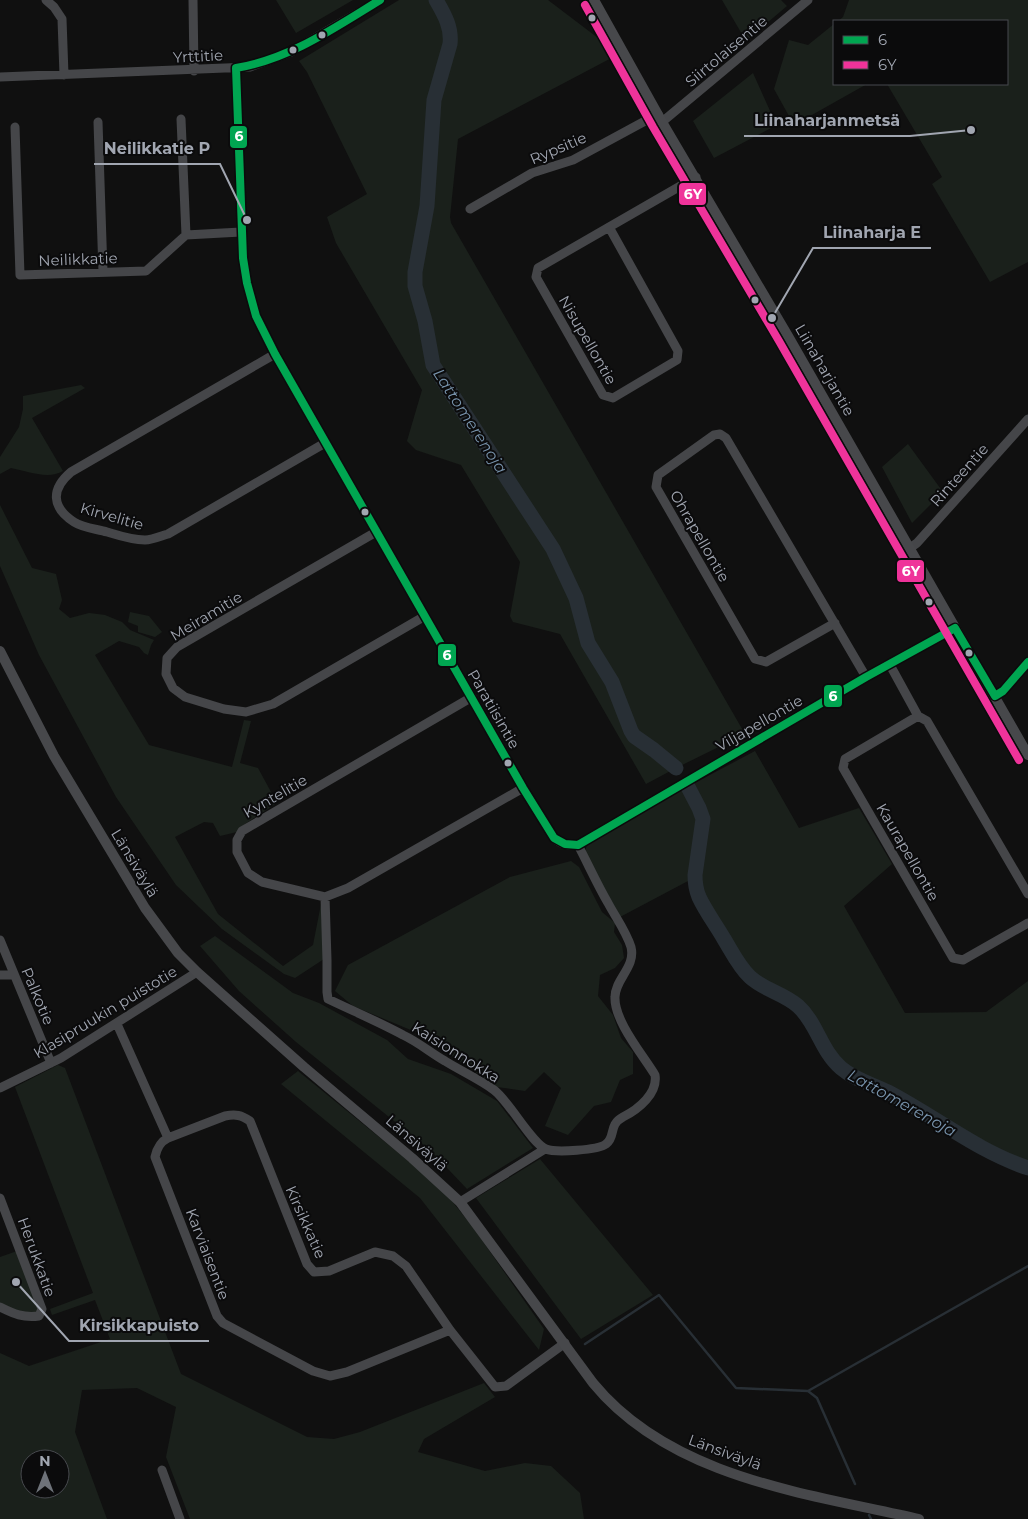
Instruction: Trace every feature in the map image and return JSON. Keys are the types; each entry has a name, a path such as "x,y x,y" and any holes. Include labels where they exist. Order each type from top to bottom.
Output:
{"main road":[{"name":"Liinaharjantie","path":"594,0 660,118 696,177 1028,755"},
{"name":"Länsiväylä","path":"0,651 54,756 140,900 159,928 196,972 304,1067 412,1158 460,1202 593,1383 613,1405 651,1436 711,1466 777,1486 919,1519"}],"street":[{"path":"46,0 54,6 62,19 64,75"},
{"path":"193,0 194,71"},
{"name":"Yrttitie","path":"0,77 194,71 250,67 291,52 380,0"},
{"name":"Siirtolaisentie","path":"660,118 808,0"},
{"name":"Paratiisintie","path":"236,68 241,232 247,283 256,316 325,443 523,788 554,838 568,846 578,845"},
{"name":"Rypsitie","path":"470,209 532,174 573,160 660,118"},
{"path":"181,119 186,235 241,232"},
{"path":"98,122 103,272"},
{"name":"Neilikkatie","path":"15,127 20,275 146,271 186,235"},
{"name":"Nisupellontie","path":"609,227 678,351 678,360 613,398 603,395 536,277 538,268 609,227 696,177"},
{"name":"Kirvelitie","path":"275,354 71,472 61,480 56,489 56,499 63,512 75,523 130,539 147,540 168,534 325,443"},
{"name":"Rinteentie","path":"910,548 917,543 1028,419"},
{"name":"Ohrapellontie","path":"835,623 766,662 755,659 656,487 658,475 714,435 720,434 726,438 835,623 866,677"},
{"name":"Meiramitie","path":"376,532 178,647 167,658 166,674 173,688 185,697 224,709 246,712 273,704 425,616"},
{"name":"Viljapellontie","path":"578,845 866,677 955,628"},
{"path":"995,696 1003,691 1028,662"},
{"path":"890,665 918,716 927,721 1028,894"},
{"name":"Kyntelitie","path":"325,897 262,882 248,873 237,852 237,840 242,831 472,698"},
{"name":"Kaurapellontie","path":"918,716 845,759 843,768 953,958 963,960 1028,924"},
{"path":"325,897 348,888 523,788"},
{"path":"460,1202 545,1149 557,1151 591,1148 606,1144 610,1139 616,1122 638,1107 652,1094 656,1082 655,1075 618,1015 616,1006 615,996 632,957 631,948 622,927 578,845"},
{"name":"Kaisionnokka","path":"325,897 326,992 328,999 405,1035 439,1058 495,1091 536,1141 545,1149"},
{"name":"Palkotie","path":"0,940 51,1063"},
{"name":"Klasipruukin puistotie","path":"0,1088 51,1063 117,1024 196,972"},
{"path":"0,976 14,975"},
{"path":"117,1024 168,1138"},
{"name":"Kirsikkatie","path":"168,1138 234,1114 243,1116 250,1121 306,1264 314,1272 329,1271 375,1252 393,1256 406,1266 450,1330 492,1384 502,1388 565,1343"},
{"name":"Karviaisentie","path":"168,1138 162,1141 157,1148 155,1157 217,1316 224,1323 313,1371 330,1376 347,1372 450,1330"},
{"name":"Herukkatie","path":"0,1198 42,1309 39,1316 24,1317 17,1316 0,1307"},
{"path":"162,1470 180,1519"}],"shaded area":[{"path":"276,0 353,0 296,33"},
{"path":"399,0 435,0 437,2 436,0 548,0 619,54 458,139 450,217 451,223 745,734 646,784 560,634 513,622 510,616 520,562 461,465 416,450 407,441 422,390 336,243 327,217 367,194 307,72 299,61"},
{"path":"722,0 781,0 787,6 746,41"},
{"path":"849,0 1028,0 1028,262 990,282 932,184 942,177 888,85 1008,85 1008,20 839,20 843,17"},
{"path":"833,25 833,85 865,85 794,125 774,89 789,40 808,45"},
{"path":"753,73 775,122 773,127 714,158 693,121"},
{"path":"81,385 85,388 32,418 63,471 57,474 44,475 11,468 0,474 0,457 19,427 23,409 23,396"},
{"path":"908,444 943,492 912,523 882,467"},
{"path":"0,505 32,568 56,574 62,600 59,609 70,618 89,613 105,615 122,622 130,630 154,640 148,655 139,647 119,641 95,655 149,745 232,767 244,720 251,721 240,763 258,768 277,803 245,824 237,832 220,836 213,823 204,822 175,837 218,914 283,966 313,945 321,904 324,959 295,978 284,974 222,929 176,885 116,797 39,655 0,566"},
{"path":"130,612 149,616 162,632 155,637 138,632 138,626 128,622"},
{"path":"755,751 799,828 859,808 892,864 844,906 905,1013 986,1012 1028,981 1028,1164 998,1152 883,1084 859,1075 839,1061 825,1042 807,1009 792,996 760,981 744,965 700,889 699,880 706,827 703,809 691,785"},
{"path":"683,789 695,810 698,820 688,881 620,917 585,853 587,844"},
{"path":"571,861 579,867 602,912 615,923 614,932 622,945 624,958 615,968 600,975 598,996 613,1015 621,1038 633,1052 633,1074 620,1080 611,1102 594,1106 568,1135 545,1126 561,1088 544,1072 525,1091 497,1087 418,1033 353,1006 335,991 348,965 510,877"},
{"path":"215,936 293,993 319,1003 387,1040 408,1059 451,1074 497,1101 533,1148 467,1189 430,1150 296,1042 239,991 200,946"},
{"path":"58,1065 65,1068 181,1374 307,1437 334,1439 360,1432 484,1383 495,1397 424,1439 418,1452 485,1471 525,1463 551,1466 580,1493 584,1519 190,1519 166,1457 176,1407 137,1388 82,1390 75,1432 107,1519 0,1519 0,1353 29,1366 110,1339 95,1300 52,1315 50,1309 93,1293 15,1087"},
{"path":"298,1071 422,1172 451,1200 472,1226 544,1329 539,1350 420,1198 281,1084"},
{"path":"540,1159 653,1295 581,1339 476,1198"},
{"path":"20,1250 42,1309 39,1316 0,1307 0,1257"}],"waterway":[{"name":"Lattomerenoja","path":"436,0 449,26 450,44 434,100 427,206 415,272 415,286 425,321 433,365 553,549 576,598 588,643 612,682 634,736 676,768"},
{"name":"Lattomerenoja","path":"688,787 703,819 695,875 697,892 746,973 761,985 798,1006 810,1020 834,1061 846,1072 888,1092 991,1152 1028,1168"},
{"path":"808,1391 1028,1266"},
{"path":"585,1344 659,1295 736,1388 808,1391 817,1398 855,1484"},
{"path":"869,1515 871,1519"}],"transit line":[{"name":"6","path":"380,0 293,50 275,58 236,68 243,258 247,283 256,316 275,354 523,788 554,838 565,844 578,845 866,677 955,628 995,696 1003,691 1028,662"},
{"name":"6Y","path":"585,5 653,127 779,341 1019,760"}],"place":[{"name":"Liinaharjanmetsä","path":"971,130"},
{"name":"Neilikkatie P","path":"247,220"},
{"name":"Liinaharja E","path":"772,318"},
{"name":"Kirsikkapuisto","path":"16,1282"}]}
